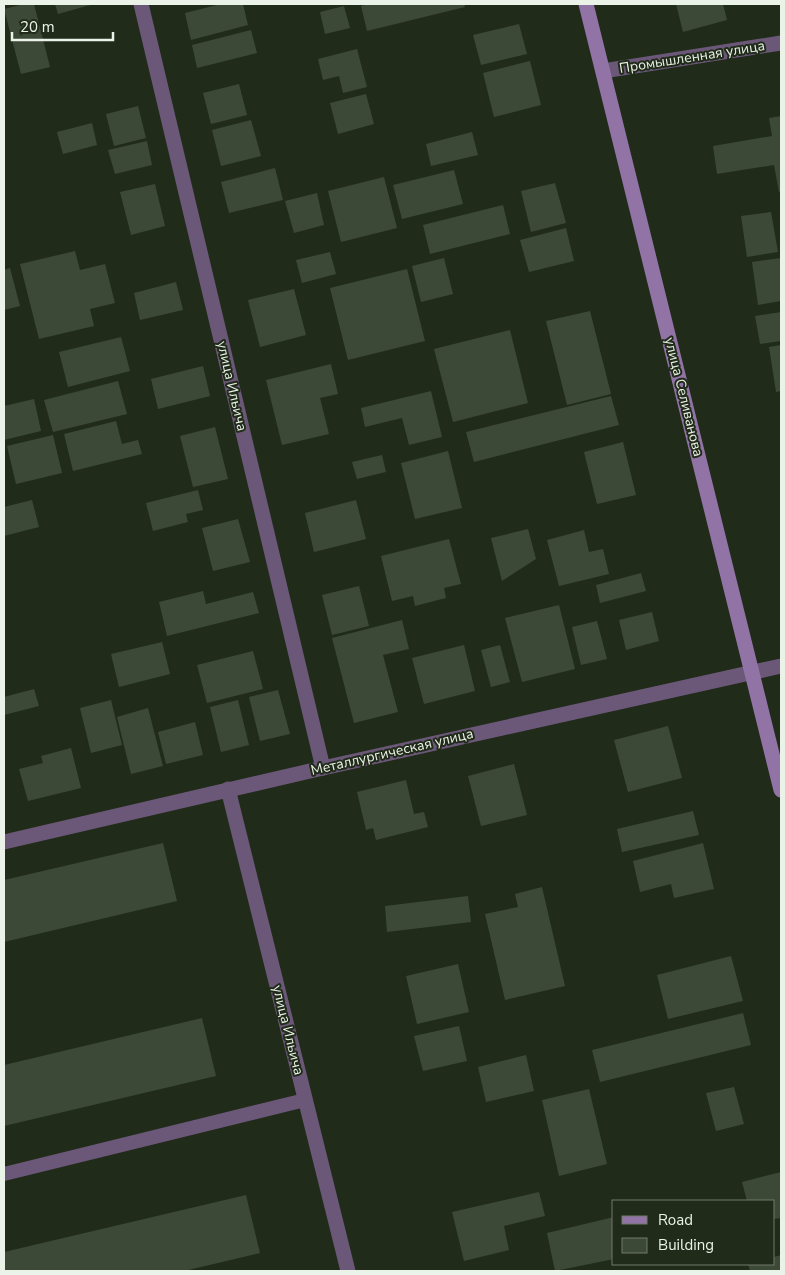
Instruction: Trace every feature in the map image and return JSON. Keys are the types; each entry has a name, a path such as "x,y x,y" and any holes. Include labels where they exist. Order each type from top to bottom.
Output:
{"street":[{"name":"улица Ильича","path":"141,4 322,768"},
{"name":"улица Селиванова","path":"586,4 781,790"},
{"name":"Промышленная улица","path":"603,71 781,43"},
{"name":"Металлургическая улица","path":"4,842 322,768 781,666"},
{"name":"улица Ильича","path":"228,790 348,1271"}],"lane":[{"path":"4,1174 305,1100"}],"building":[{"path":"24,4 34,4 50,67 21,74 4,9"},
{"path":"55,4 94,4 58,14"},
{"path":"221,4 243,4 248,25 191,40 185,13"},
{"path":"368,4 464,4 465,7 367,31 361,6"},
{"path":"676,4 723,4 727,20 683,32"},
{"path":"344,6 350,28 325,34 320,12"},
{"path":"519,24 527,54 481,65 473,35"},
{"path":"251,30 257,53 197,68 192,45"},
{"path":"357,49 367,87 343,93 339,76 323,80 318,59"},
{"path":"530,61 541,105 494,117 483,73"},
{"path":"239,84 247,115 211,124 203,93"},
{"path":"366,94 374,124 338,134 330,103"},
{"path":"138,106 146,138 114,146 106,114"},
{"path":"781,116 781,191 779,192 774,165 717,174 713,146 772,136 769,118"},
{"path":"251,120 261,156 221,166 212,130"},
{"path":"92,123 97,145 63,154 57,132"},
{"path":"472,132 478,155 431,166 426,144"},
{"path":"147,141 152,165 115,174 108,150"},
{"path":"275,168 283,200 229,213 221,182"},
{"path":"454,170 463,204 402,219 393,185"},
{"path":"384,177 397,228 341,242 328,191"},
{"path":"555,183 566,223 531,232 521,191"},
{"path":"155,184 165,226 131,235 120,192"},
{"path":"317,193 324,225 294,233 285,201"},
{"path":"503,205 510,234 430,254 423,225"},
{"path":"771,212 778,252 747,257 741,216"},
{"path":"566,228 574,261 529,272 520,240"},
{"path":"75,251 80,270 105,264 115,303 90,309 94,326 39,339 20,264"},
{"path":"330,252 336,274 302,283 296,260"},
{"path":"444,258 453,294 421,302 412,266"},
{"path":"781,258 781,301 758,305 752,262"},
{"path":"10,268 20,306 4,310 4,270"},
{"path":"407,269 425,341 348,360 330,288"},
{"path":"176,282 183,310 140,320 134,293"},
{"path":"294,289 306,335 260,347 248,300"},
{"path":"590,311 611,394 567,405 546,321"},
{"path":"781,312 781,341 760,344 755,316"},
{"path":"510,330 528,403 453,422 434,349"},
{"path":"121,337 130,371 68,387 59,352"},
{"path":"781,345 781,391 776,392 769,347"},
{"path":"331,364 338,394 320,398 329,434 282,445 266,380"},
{"path":"203,366 210,396 158,409 151,379"},
{"path":"118,381 127,414 53,432 44,400"},
{"path":"431,391 442,437 409,445 402,418 365,427 361,408"},
{"path":"611,396 619,425 474,462 466,432"},
{"path":"34,399 41,431 4,440 4,406"},
{"path":"116,421 122,444 138,440 142,454 73,471 64,434"},
{"path":"215,427 228,479 193,487 180,436"},
{"path":"53,435 62,473 16,484 7,446"},
{"path":"623,442 636,495 597,504 584,452"},
{"path":"448,451 462,508 415,519 401,463"},
{"path":"382,455 386,472 357,479 352,462"},
{"path":"198,490 203,510 186,514 188,522 153,531 146,503"},
{"path":"32,500 39,527 4,536 4,507"},
{"path":"356,500 366,539 314,552 305,513"},
{"path":"238,519 250,562 213,571 202,528"},
{"path":"528,529 536,559 502,581 491,538"},
{"path":"584,530 589,552 603,549 609,574 559,586 547,540"},
{"path":"449,539 461,584 444,588 446,598 415,606 413,596 392,601 381,556"},
{"path":"641,573 646,591 600,603 596,585"},
{"path":"359,586 369,626 332,635 322,595"},
{"path":"203,591 206,604 253,592 259,613 167,636 159,602"},
{"path":"559,605 575,669 522,682 505,618"},
{"path":"652,612 659,641 626,650 619,620"},
{"path":"402,620 409,649 383,655 398,712 354,723 332,638"},
{"path":"597,621 607,659 581,665 572,627"},
{"path":"162,642 170,674 119,687 111,654"},
{"path":"464,645 475,691 424,704 412,658"},
{"path":"500,645 510,682 491,687 481,650"},
{"path":"253,651 263,689 207,703 197,665"},
{"path":"34,689 39,706 4,715 4,697"},
{"path":"278,690 290,734 260,741 249,697"},
{"path":"111,700 122,745 91,753 80,708"},
{"path":"238,700 249,745 221,752 210,707"},
{"path":"148,708 163,766 131,774 117,717"},
{"path":"195,722 203,755 166,764 158,732"},
{"path":"668,726 682,778 628,792 614,740"},
{"path":"71,748 81,788 28,801 19,769 43,763 41,756"},
{"path":"514,764 527,815 481,826 468,776"},
{"path":"406,780 414,814 424,812 428,827 376,840 373,828 366,830 357,792"},
{"path":"693,811 699,835 622,852 617,829"},
{"path":"163,843 177,901 4,942 4,880"},
{"path":"703,843 714,889 674,898 671,884 640,892 633,861"},
{"path":"542,887 565,986 505,1000 485,914 518,907 515,894"},
{"path":"468,896 471,922 387,932 385,906"},
{"path":"731,956 743,1001 668,1019 657,975"},
{"path":"458,964 469,1012 417,1024 406,976"},
{"path":"743,1013 751,1045 600,1082 592,1050"},
{"path":"202,1018 216,1076 4,1126 4,1065"},
{"path":"459,1026 467,1061 423,1071 414,1036"},
{"path":"526,1055 534,1091 486,1102 478,1067"},
{"path":"734,1087 744,1124 716,1131 706,1093"},
{"path":"589,1089 607,1164 559,1176 542,1100"},
{"path":"781,1172 781,1218 775,1219 775,1200 747,1200 742,1182"},
{"path":"539,1192 545,1216 504,1226 509,1250 464,1261 452,1212"},
{"path":"246,1195 260,1253 184,1271 4,1271 4,1252"},
{"path":"612,1217 612,1259 555,1271 547,1233"},
{"path":"781,1255 781,1271 750,1271 748,1265 775,1265 775,1257"}]}
